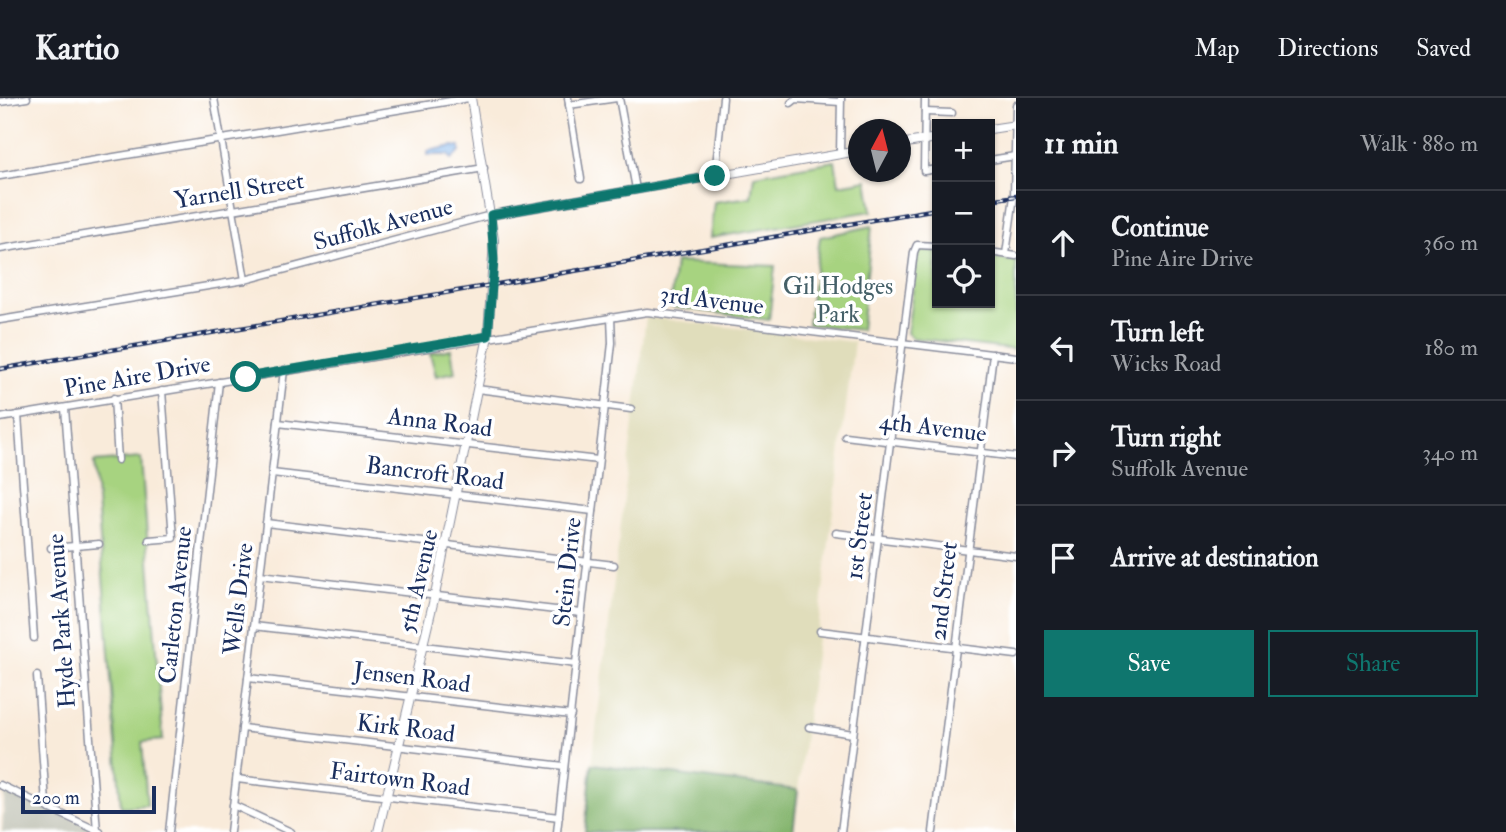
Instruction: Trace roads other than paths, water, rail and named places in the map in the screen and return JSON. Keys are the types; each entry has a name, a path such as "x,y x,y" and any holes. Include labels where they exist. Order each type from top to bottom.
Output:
{"main road":[{"name":"5th Avenue","path":"378,832 424,646 488,336 494,260 491,215 470,98"},
{"path":"995,128 1016,125"},
{"path":"911,142 932,139"},
{"name":"Suffolk Avenue","path":"491,215 848,153"}],"street":[{"path":"0,103 27,98"},
{"path":"215,98 245,280"},
{"path":"0,176 470,98"},
{"path":"581,179 568,102 618,98 636,189"},
{"path":"715,176 723,98"},
{"path":"925,98 924,171 932,170"},
{"path":"791,103 796,99 840,100 840,154"},
{"path":"1006,254 1014,196 1016,105"},
{"path":"925,113 952,113"},
{"path":"995,159 1015,156"},
{"name":"Yarnell Street","path":"0,249 484,168"},
{"name":"Suffolk Avenue","path":"0,320 245,280 491,215"},
{"name":"1st Street","path":"841,832 902,343 917,245 932,246"},
{"path":"995,253 1016,256"},
{"name":"3rd Avenue","path":"488,336 646,312 1016,357"},
{"name":"Stein Drive","path":"557,832 612,343 611,317"},
{"name":"Pine Aire Drive","path":"0,418 488,336"},
{"name":"2nd Street","path":"933,832 993,354"},
{"name":"Wells Drive","path":"230,832 284,370"},
{"name":"Carleton Avenue","path":"169,832 219,382"},
{"path":"477,389 631,409"},
{"path":"149,540 173,538 162,391"},
{"path":"114,398 118,460"},
{"name":"Hyde Park Avenue","path":"65,408 98,831"},
{"path":"18,415 34,638"},
{"name":"Anna Road","path":"278,423 598,460"},
{"name":"4th Avenue","path":"845,436 1016,457"},
{"name":"Bancroft Road","path":"272,473 593,511"},
{"path":"266,523 614,565"},
{"path":"835,533 1016,556"},
{"path":"51,548 99,544"},
{"path":"260,575 582,613"},
{"path":"254,626 576,664"},
{"path":"820,631 1016,655"},
{"path":"37,676 46,803 50,808"},
{"name":"Jensen Road","path":"248,678 571,715"},
{"path":"809,727 853,734"},
{"name":"Kirk Road","path":"242,728 565,766"},
{"name":"Fairtown Road","path":"237,779 559,817"},
{"path":"0,785 98,831"},
{"path":"233,804 291,832"}],"water":[{"path":"460,147 460,152 451,159 448,155 428,155 428,151"}],"railway":[{"path":"995,199 1016,196"},
{"path":"0,369 932,210"}],"park label":[{"name":"Gil Hodges Park","path":"838,300"}]}
